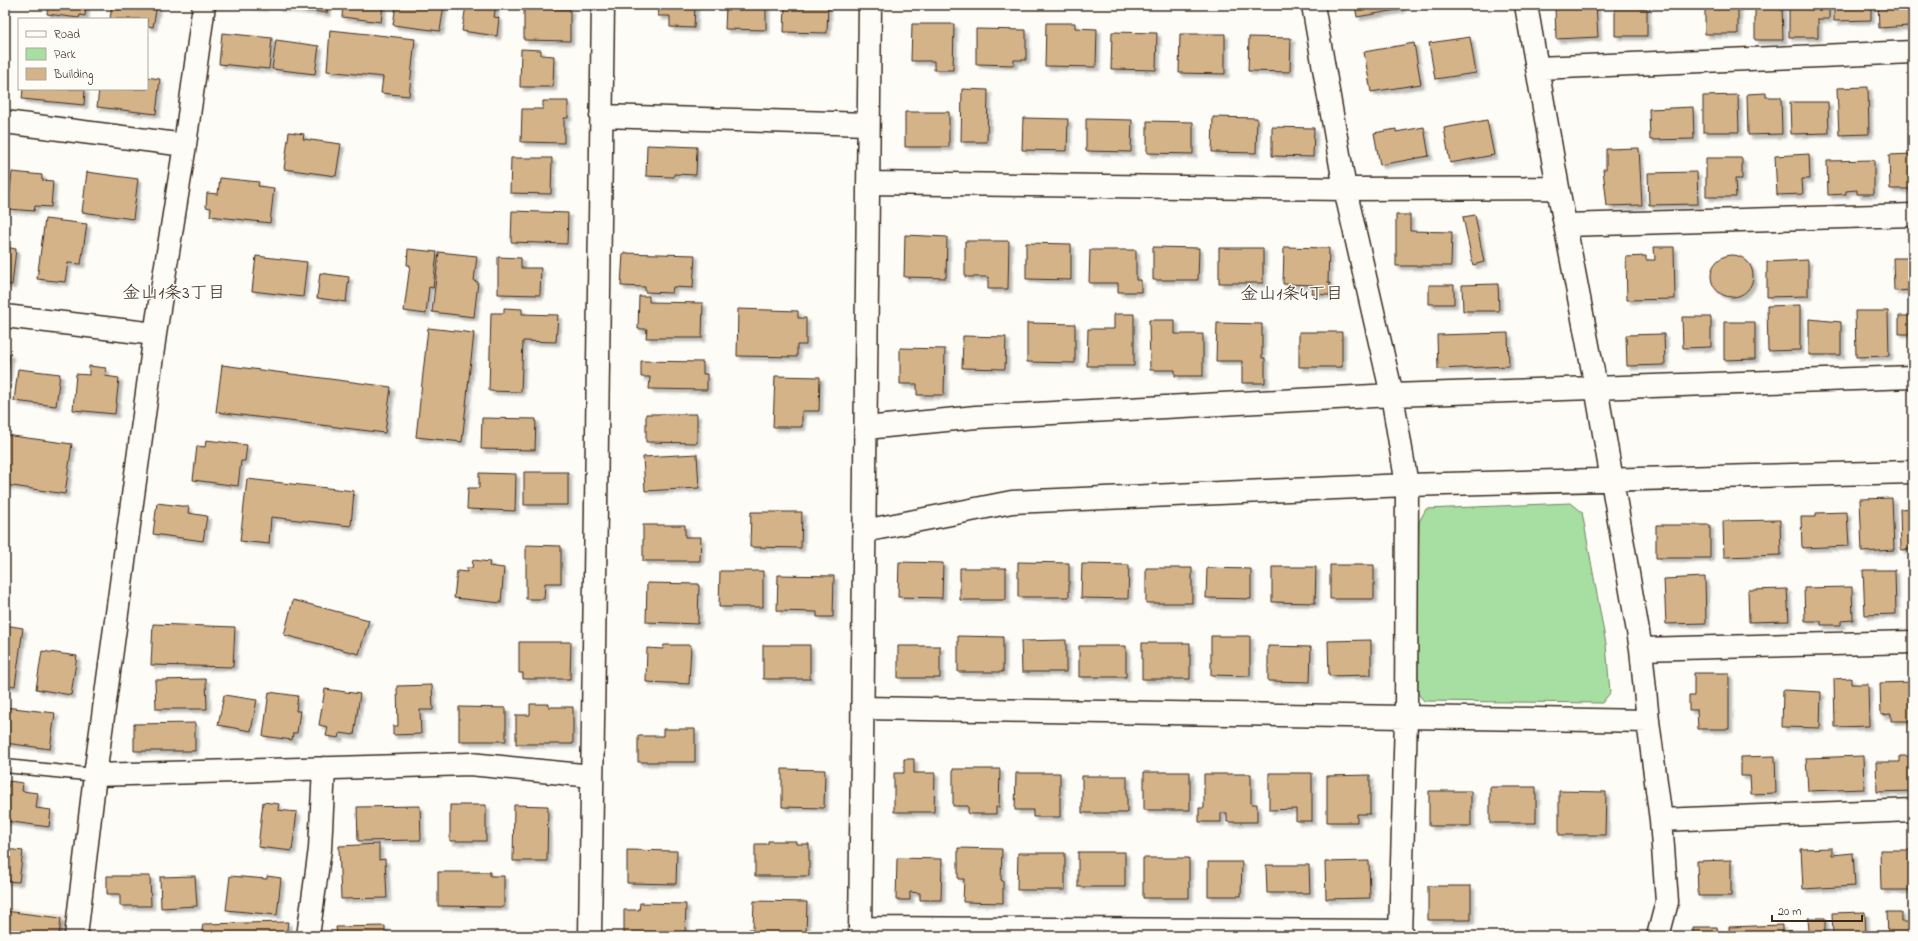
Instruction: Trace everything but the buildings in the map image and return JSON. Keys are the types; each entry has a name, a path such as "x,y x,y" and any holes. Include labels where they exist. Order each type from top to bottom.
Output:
{"street":[{"path":"76,936 95,775 155,334 185,145 204,5"},
{"path":"590,936 603,5"},
{"path":"870,5 860,932 1400,933 1406,717 1407,485 1392,395 1345,189 1313,5"},
{"path":"1526,5 1558,188 1596,387 1641,649 1648,721 1661,820 1667,902 1658,936"},
{"path":"1538,68 1913,52"},
{"path":"601,116 868,124"},
{"path":"5,122 185,145"},
{"path":"868,182 1345,189 1558,188"},
{"path":"1565,225 1913,215"},
{"path":"5,316 155,334"},
{"path":"866,428 976,416 1392,395 1913,377"},
{"path":"864,531 1012,502 1407,485 1913,472"},
{"path":"1641,649 1913,642"},
{"path":"863,708 1648,721"},
{"path":"95,775 470,764 592,776"},
{"path":"308,936 320,849 324,768"},
{"path":"1661,820 1913,810"}],"lane":[{"path":"5,766 95,775"}],"shaded area":[{"path":"5,908 65,915 62,936 5,936"}],"green space":[{"path":"1571,503 1582,512 1606,644 1610,693 1602,703 1424,701 1416,691 1419,522 1426,509"}],"district":[{"name":"金山1条3丁目","path":"174,294"},
{"name":"金山1条4丁目","path":"1292,295"}]}
